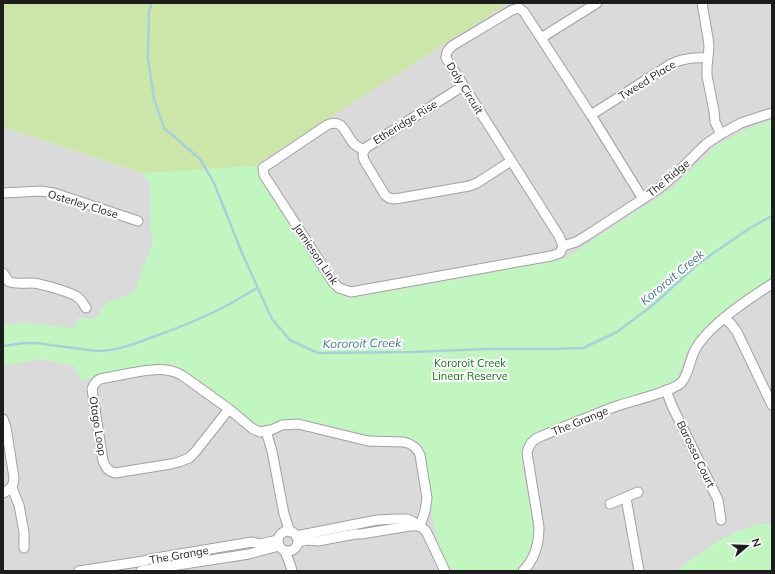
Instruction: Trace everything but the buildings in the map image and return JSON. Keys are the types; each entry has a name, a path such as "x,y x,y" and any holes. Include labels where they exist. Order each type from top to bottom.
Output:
{"street":[{"path":"541,38 597,3"},
{"path":"702,3 709,47 707,58 707,76 714,111 723,133"},
{"name":"Daly Circuit","path":"563,246 559,236 446,58 446,53 452,46 512,10 519,8 524,12 591,115 643,199"},
{"name":"Tweed Place","path":"591,115 671,64 680,60 698,57 707,58"},
{"name":"Etheridge Rise","path":"463,86 367,146 364,150 364,160 385,195 395,199 469,186 478,183 511,161"},
{"name":"The Ridge","path":"563,246 576,242 586,236 658,189 674,176 706,144 723,133 742,123 772,113"},
{"name":"Jamieson Link","path":"364,150 354,144 340,124 333,123 327,125 264,168 264,175 332,282 339,288 351,292 551,256 560,253 563,246"},
{"name":"Osterley Close","path":"3,193 54,193 138,221"},
{"path":"3,273 9,282 16,284 40,284 75,295 81,300 86,308"},
{"name":"The Grange","path":"523,571 531,562 539,539 539,527 527,457 528,446 538,438 587,417 675,386 681,382 686,375 695,349 704,336 752,296 772,284"},
{"path":"724,318 737,332 772,405"},
{"name":"Otago Loop","path":"228,409 202,444 189,458 171,464 115,473 109,471 103,461 92,389 93,385 100,378 154,369 170,370 183,376 228,409 256,431 266,431"},
{"name":"Barossa Court","path":"666,390 672,406 718,500 721,520"},
{"path":"3,419 6,427 14,471 14,483 12,488 3,494"},
{"path":"292,569 284,514 272,451 266,431 282,425 298,424 368,441 404,442 415,446 420,455 427,498 425,512 420,526 426,531 430,538 441,569"},
{"path":"12,488 19,505 24,532 24,548"},
{"path":"610,504 638,492"},
{"path":"626,498 639,571"},
{"name":"The Grange","path":"141,571 196,567 249,554 323,530 386,519 406,519 420,526"},
{"name":"The Grange","path":"79,571 103,569 150,559 252,542 260,544 288,541"},
{"path":"193,552 196,567"}],"shaded area":[{"path":"508,3 772,3 772,571 3,571 3,127 142,173"}],"green space":[{"path":"3,3 508,3 255,166 142,173 3,127"},
{"name":"Kororoit Creek Linear Reserve","path":"772,120 772,279 754,291 699,335 688,349 677,379 668,384 585,412 528,439 522,449 522,467 530,504 534,536 529,555 515,571 453,571 443,557 433,524 422,446 408,437 373,436 319,423 296,420 267,425 257,425 209,387 173,364 131,369 81,381 74,366 41,359 3,366 3,325 24,323 75,328 77,318 96,319 105,304 134,293 153,242 151,234 150,184 142,173 255,166 259,169 295,229 335,290 345,297 414,287 564,259 671,189 716,146 747,129"},
{"path":"760,524 772,524 772,571 675,571 719,541 740,530"}],"waterway":[{"name":"Kororoit Creek","path":"152,3 149,11 148,58 154,99 164,128 200,159 214,183 242,253 272,319 290,340 318,353 583,348 617,332 654,304 699,263 750,228 772,216"},
{"path":"3,346 36,343 96,351 117,349 170,331 199,319 228,305 257,288"}]}
